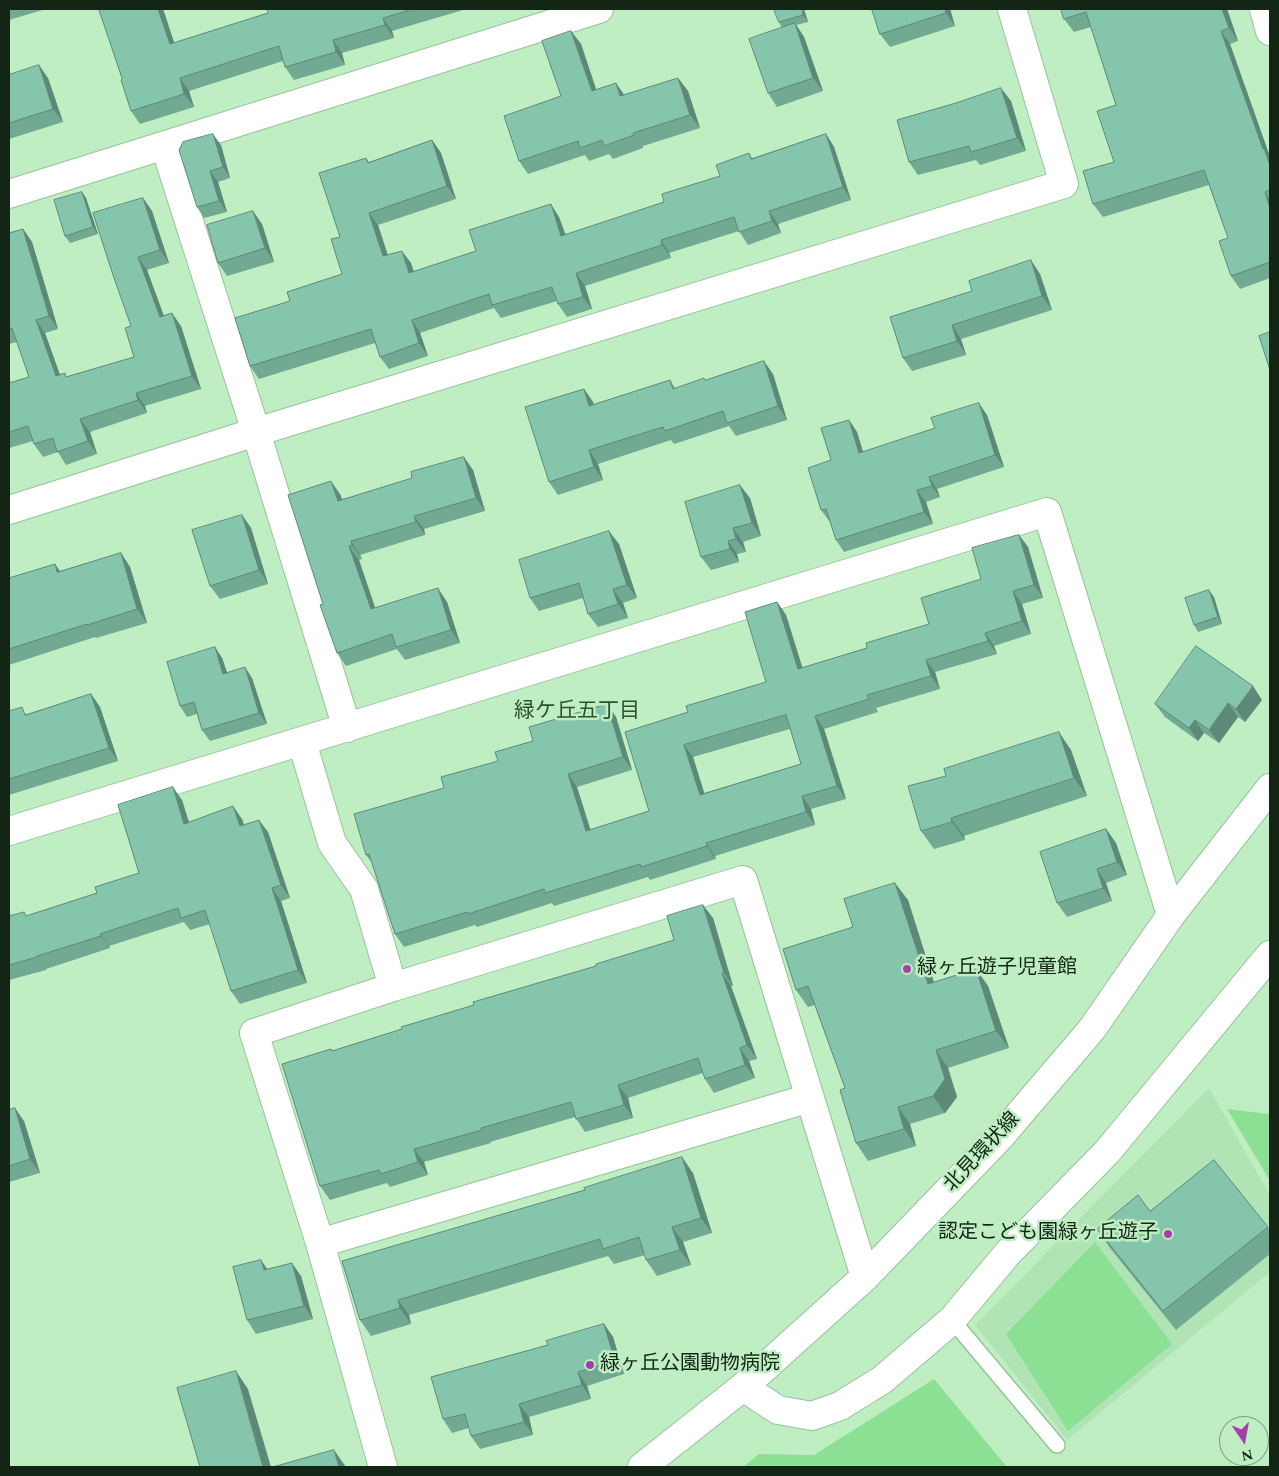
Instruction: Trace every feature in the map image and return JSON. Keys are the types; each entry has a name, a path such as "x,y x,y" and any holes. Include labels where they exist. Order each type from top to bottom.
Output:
{"street":[{"path":"9,194 599,9"},
{"path":"9,510 256,432 1064,184 1012,9"},
{"path":"1264,9 1270,30"},
{"path":"165,146 347,728"},
{"path":"9,831 1047,512 1171,915"},
{"path":"302,742 332,843 364,889 393,987"},
{"name":"北見環状線","path":"642,1467 743,1387 865,1277 1000,1137 1092,1029 1171,915 1270,788"},
{"path":"383,1467 320,1243 254,1033 393,987 742,880 865,1277"},
{"path":"743,1387 778,1410 812,1416 840,1406 882,1380 952,1320 1008,1253 1107,1152 1267,970"},
{"path":"320,1243 810,1098"}],"lane":[{"path":"952,1320 1057,1445"}],"shaded area":[{"name":"認定こども園緑ヶ丘遊子","path":"1209,1088 1270,1195 1270,1272 1067,1440 975,1325"},
{"path":"1227,1109 1270,1114 1270,1181"},
{"path":"1095,1242 1172,1344 1068,1431 1006,1334"},
{"path":"934,1379 1007,1467 743,1467 759,1454 814,1455"}],"building":[{"path":"99,9 158,9 170,44 268,13 267,9 413,9 383,18 385,25 333,40 336,52 285,67 279,46 180,78 184,94 131,111"},
{"path":"774,9 802,9 803,15 779,22"},
{"path":"872,9 945,9 946,13 880,34"},
{"path":"1061,9 1222,9 1229,28 1221,31 1270,165 1270,190 1265,192 1270,208 1270,262 1231,276 1219,241 1228,238 1204,170 1093,204 1083,171 1114,162 1097,111 1116,105 1086,12 1064,19"},
{"path":"795,23 813,78 768,93 749,39"},
{"path":"571,31 592,91 616,83 620,96 678,78 690,115 633,133 634,135 604,146 602,140 580,148 578,141 519,161 504,116 561,96 542,41"},
{"path":"39,65 53,109 9,123 9,75"},
{"path":"1001,88 1017,138 971,152 969,146 909,162 897,120"},
{"path":"213,134 223,167 210,171 219,201 197,207 179,150 183,142"},
{"path":"826,134 843,187 769,211 772,221 739,232 734,217 661,240 662,245 576,273 583,297 558,304 552,287 492,305 489,294 412,320 419,343 380,357 371,329 250,366 235,318 290,301 287,292 342,274 331,239 340,237 319,173 366,158 368,163 432,140 447,186 369,213 383,256 402,251 409,273 476,251 469,230 551,204 561,236 664,202 662,194 720,176 716,165 749,153 751,159"},
{"path":"82,192 93,227 65,236 54,200"},
{"path":"143,198 160,250 138,257 160,317 172,313 192,376 136,393 138,400 80,419 88,441 57,452 53,438 34,444 28,426 9,432 9,383 29,377 12,328 9,329 9,233 23,229 49,316 36,320 56,376 65,373 66,377 134,357 125,328 131,326 93,213"},
{"path":"253,211 265,248 218,263 207,225"},
{"path":"1031,260 1042,296 952,325 957,341 903,358 890,317 972,291 969,281"},
{"path":"1270,332 1270,370 1259,336"},
{"path":"764,361 778,406 727,423 723,411 665,431 663,427 589,450 594,467 549,482 525,407 584,389 589,406 670,380 673,389"},
{"path":"979,403 995,455 929,477 932,486 917,490 924,512 836,540 826,509 821,510 808,468 831,460 821,428 849,420 859,453 935,428 931,418"},
{"path":"464,457 476,498 414,516 416,522 351,541 352,545 349,546 371,609 438,588 451,630 396,647 392,634 337,653 320,605 323,604 288,495 331,481 338,501 412,478 411,472"},
{"path":"740,485 752,523 733,528 736,539 728,541 730,549 701,557 685,502"},
{"path":"242,515 259,570 210,586 192,530"},
{"path":"609,531 627,585 613,589 618,604 588,614 579,583 530,598 519,560"},
{"path":"1019,535 1034,585 1013,591 1022,621 985,633 988,641 926,660 931,676 867,695 869,699 815,716 837,786 802,796 806,812 706,843 707,846 641,867 640,864 545,893 544,889 468,914 467,912 395,934 369,854 366,855 354,814 444,788 441,777 498,761 495,752 533,741 529,727 607,704 623,757 568,774 586,831 649,811 625,732 688,712 686,706 766,682 745,612 777,602 798,669 867,648 866,643 929,624 921,598 981,579 972,548","holes":["786,715 801,764 700,795 684,745"]},
{"path":"121,553 137,609 9,649 9,578 55,564 57,572"},
{"path":"1209,590 1218,617 1194,625 1185,598"},
{"path":"1196,646 1253,686 1236,709 1228,703 1209,730 1195,720 1189,728 1155,704"},
{"path":"215,647 223,674 245,667 259,713 202,730 194,702 180,706 167,662"},
{"path":"91,694 109,748 9,779 9,711 22,707 25,715"},
{"path":"1059,732 1074,778 951,818 952,822 921,831 908,786 946,776 944,769"},
{"path":"173,787 184,824 233,806 240,826 259,820 281,885 272,888 298,970 231,991 205,910 181,918 178,908 100,934 101,936 9,965 9,916 24,912 26,916 97,893 95,887 139,873 118,805"},
{"path":"1106,829 1117,862 1097,869 1103,888 1057,903 1040,852"},
{"path":"895,883 928,984 976,969 996,1031 936,1050 945,1079 933,1096 898,1107 904,1129 856,1143 840,1090 845,1088 808,986 796,990 783,949 853,927 844,899"},
{"path":"703,905 724,973 722,973 747,1045 740,1048 745,1065 705,1079 698,1058 618,1085 624,1105 576,1119 571,1102 414,1149 418,1162 381,1174 379,1170 320,1186 282,1064 331,1049 332,1051 402,1029 401,1027 474,1005 473,1002 596,966 596,964 674,940 667,916"},
{"path":"15,1108 30,1159 9,1166 9,1110"},
{"path":"682,1157 701,1218 672,1227 680,1250 646,1260 639,1237 603,1249 600,1239 398,1300 400,1308 360,1320 342,1261 585,1190 584,1188"},
{"path":"1214,1160 1268,1227 1163,1311 1097,1229 1138,1195 1150,1211"},
{"path":"261,1260 264,1270 292,1263 304,1306 247,1320 233,1267"},
{"path":"604,1324 615,1361 578,1372 582,1385 519,1404 524,1422 471,1436 465,1414 443,1419 431,1377 548,1345 546,1341"},
{"path":"236,1371 263,1467 200,1467 177,1388"},
{"path":"334,1450 339,1467 273,1467"}],"place":[{"name":"緑ヶ丘遊子児童館","path":"907,969"},
{"name":"認定こども園緑ヶ丘遊子","path":"1168,1234"},
{"name":"緑ヶ丘公園動物病院","path":"590,1365"}],"district":[{"name":"緑ケ丘五丁目","path":"577,713"}]}
